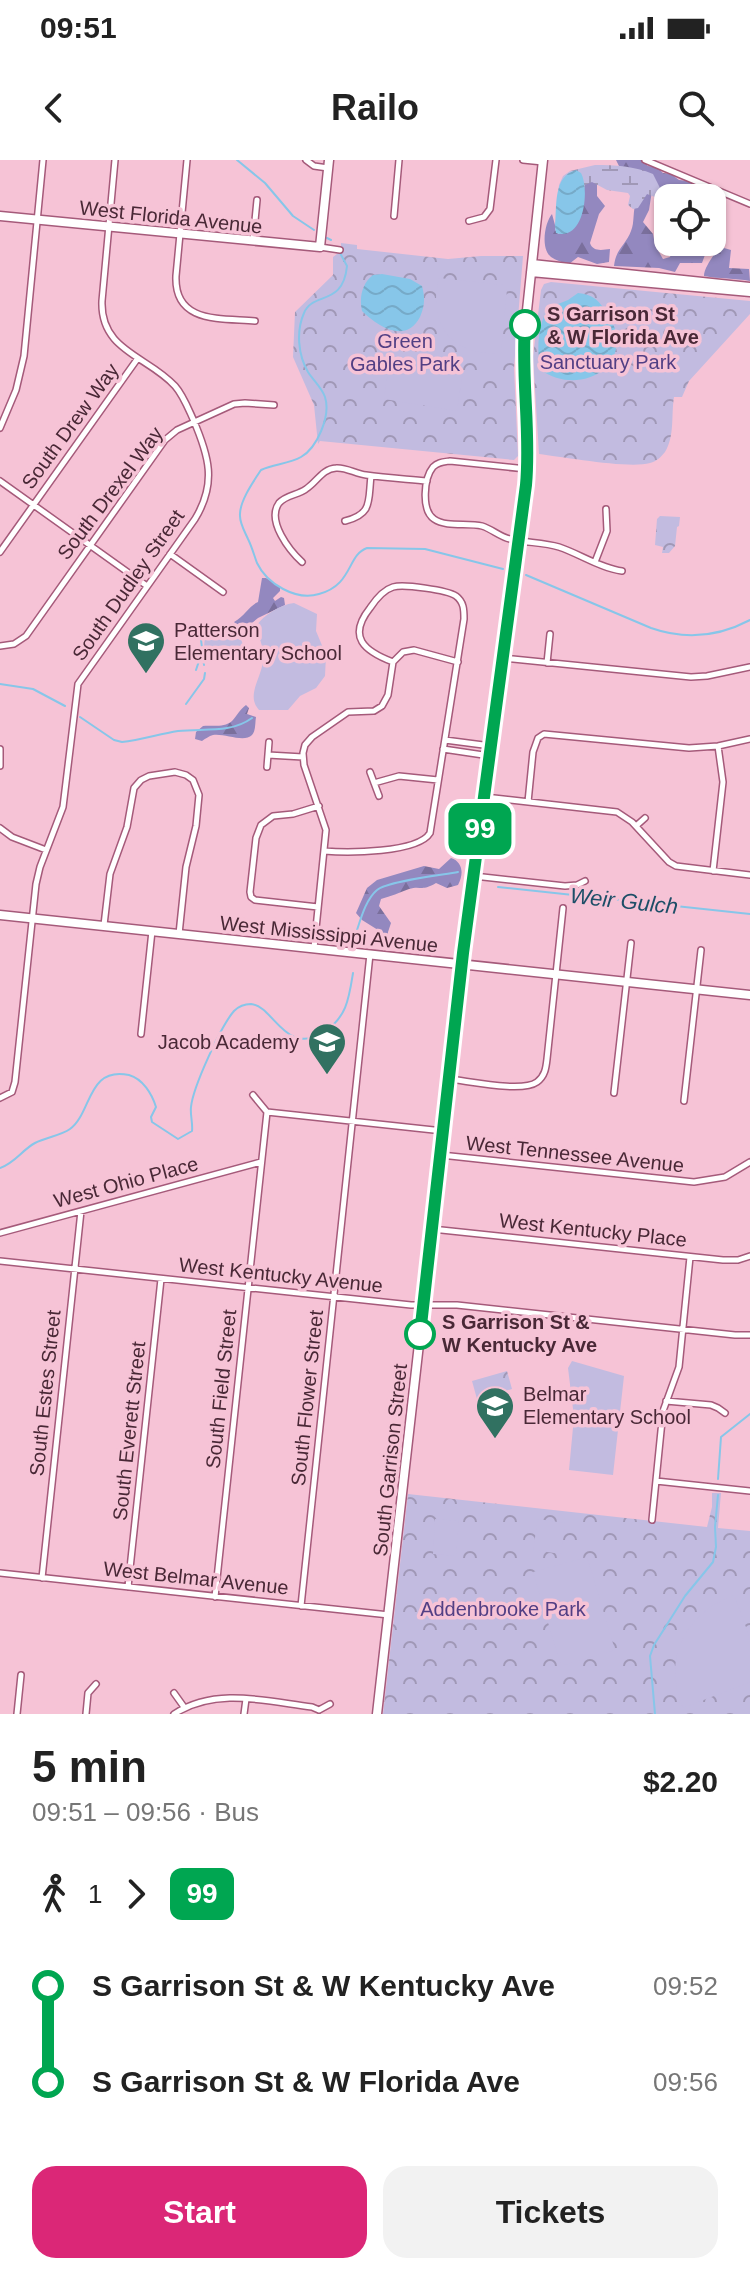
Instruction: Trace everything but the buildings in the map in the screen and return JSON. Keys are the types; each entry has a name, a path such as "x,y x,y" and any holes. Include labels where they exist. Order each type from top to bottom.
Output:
{"main road":[{"name":"South Garrison Street","path":"377,1714 462,965 527,469 523,366 543,161"},
{"path":"320,247 328,164"},
{"name":"West Florida Avenue","path":"0,216 320,247"},
{"path":"532,268 750,290"},
{"name":"West Mississippi Avenue","path":"0,915 750,995"}],"street":[{"path":"0,428 12,403 23,366 43,160"},
{"name":"South Dudley Street","path":"0,1098 12,1092 15,1082 37,880 63,804 77,687 198,513 208,486 208,459 177,388 115,340 107,331 103,319 115,160"},
{"path":"187,160 176,283 178,295 190,311 201,315 255,321"},
{"path":"306,160 314,166 328,164"},
{"path":"394,216 399,160"},
{"path":"469,221 484,217 490,209 496,160"},
{"path":"523,160 543,161"},
{"path":"649,161 750,204"},
{"path":"253,241 257,200"},
{"name":"West Florida Avenue","path":"320,247 340,250"},
{"name":"South Drew Way","path":"0,552 138,358"},
{"name":"South Drexel Way","path":"0,646 14,644 26,636 173,432 234,404 274,405"},
{"path":"527,469 445,461 433,467 427,481 426,506 434,519 482,526 502,537 554,546 622,571"},
{"path":"302,562 289,548 278,525 276,512 285,498 305,490 330,469 427,481"},
{"path":"345,521 358,517 366,510 371,476"},
{"path":"0,481 147,586"},
{"path":"595,562 607,531 606,509"},
{"path":"170,554 223,592"},
{"path":"324,851 361,852 408,845 425,841 431,828 458,662 464,614 461,601 446,593 398,586 378,597 359,629 361,642 368,651 393,662"},
{"path":"547,663 550,634"},
{"path":"314,948 325,827 303,757 305,745 344,715 356,710 374,711 382,706 388,695 393,662 401,653 410,650 458,662"},
{"path":"503,658 696,677 750,667"},
{"path":"528,802 534,749 538,738 544,734 677,748 718,746 750,739"},
{"path":"444,740 490,751"},
{"path":"267,767 269,742"},
{"path":"713,871 723,782 718,746"},
{"path":"0,749 0,766"},
{"path":"443,749 490,751"},
{"path":"268,755 303,757"},
{"path":"104,926 110,874 127,827 134,788 149,776 175,772 193,780 199,795 196,826 186,867 179,934"},
{"path":"370,772 379,796"},
{"path":"374,783 399,776 438,780"},
{"path":"485,797 612,811 622,814 636,826 673,864 685,869 750,875"},
{"path":"318,907 255,900 250,891 256,836 263,823 276,815 293,814 319,806"},
{"path":"636,826 645,818"},
{"path":"0,828 9,835 46,850"},
{"path":"474,876 569,886 585,881"},
{"path":"449,1079 521,1087 539,1080 547,1063 563,908"},
{"path":"141,1034 152,931"},
{"path":"614,1093 631,943"},
{"path":"684,1101 701,950"},
{"name":"South Flower Street","path":"301,1606 370,954"},
{"path":"253,1095 267,1112"},
{"name":"West Tennessee Avenue","path":"267,1112 443,1131"},
{"name":"South Field Street","path":"215,1597 267,1112"},
{"name":"West Tennessee Avenue","path":"441,1155 694,1182 725,1177 750,1162"},
{"name":"West Ohio Place","path":"0,1233 261,1162"},
{"name":"South Estes Street","path":"42,1578 81,1211"},
{"name":"West Kentucky Place","path":"432,1229 731,1260 750,1256"},
{"path":"652,1520 666,1401 677,1375 690,1256"},
{"name":"West Kentucky Avenue","path":"0,1261 334,1298 423,1306 457,1305 750,1335"},
{"name":"South Everett Street","path":"128,1587 161,1279"},
{"path":"666,1401 711,1405 725,1413"},
{"path":"656,1481 750,1491"},
{"name":"West Belmar Avenue","path":"0,1573 389,1615"},
{"path":"17,1714 21,1675"},
{"path":"86,1714 88,1693 96,1684"},
{"path":"174,1693 184,1707"},
{"path":"174,1714 184,1707 214,1698 312,1707 320,1712 330,1704"},
{"path":"244,1714 246,1699"}],"green space":[{"path":"616,160 641,160 663,173 695,184 654,184 654,191 619,166"},
{"path":"595,165 625,166 653,174 658,184 654,184 654,197 647,194 638,208 633,209 628,205 628,193 607,190 592,182 585,185 577,224 558,234 555,230 559,185 563,176 570,171"},
{"path":"588,180 597,183 597,196 605,206 599,214 590,243 596,249 610,249 609,262 597,264 578,257 567,264 548,253 546,229 552,214 555,225"},
{"path":"652,191 649,210 643,222 653,234 654,256 663,259 670,256 705,256 702,263 680,263 675,272 659,268 614,266 632,228 637,199"},
{"name":"Green Gables Park","path":"341,243 357,245 357,249 448,259 523,256 514,368 518,456 514,460 320,441 318,444 314,405 293,357 295,312 333,275 333,257 341,251"},
{"path":"726,249 731,250 729,268 749,269 750,281 704,276 713,256 726,256"},
{"path":"439,278 503,285 507,289 501,353 469,349 447,334 437,310"},
{"name":"Sanctuary Park","path":"551,282 750,301 750,314 689,381 682,397 674,397 670,439 665,452 657,460 627,465 539,454 533,357 541,290 544,284"},
{"path":"390,358 463,370 457,411 384,399"},
{"path":"660,516 680,517 675,546 669,553 662,553 663,547 655,545 657,519"},
{"path":"262,578 280,587 273,598 275,601 284,598 285,605 247,627 237,627 234,622 258,602"},
{"path":"294,603 317,614 316,631 326,655 325,676 316,688 300,696 288,710 259,710 254,692 263,655 256,626 272,611"},
{"path":"205,636 240,636 244,659 228,662 230,649 227,646 204,647"},
{"path":"246,705 249,708 247,714 256,717 252,735 244,738 213,735 202,741 195,739 196,732 203,726 229,723"},
{"path":"451,858 458,862 461,869 458,885 447,888 436,883 381,899 379,906 391,923 388,942 376,944 374,938 378,930 356,913 367,888 377,880 424,866 439,869"},
{"path":"572,1361 624,1376 613,1475 569,1470 574,1417 568,1368"},
{"path":"507,1371 512,1389 477,1399 472,1381"},
{"name":"Addenbrooke Park","path":"712,1493 721,1493 718,1528 750,1531 750,1714 383,1714 408,1494 707,1527"},
{"path":"435,1519 459,1521 456,1556 433,1554"},
{"path":"538,1519 565,1523 561,1554 533,1550"},
{"path":"587,1557 615,1650 561,1666 533,1572"},
{"path":"734,1595 750,1638 750,1682 683,1708 675,1672 682,1640 702,1614"}],"water":[{"path":"576,170 584,181 582,213 573,230 565,234 556,233 556,201 560,185 563,178"},
{"path":"373,275 410,279 422,286 422,313 407,330 384,327 362,311 361,296 366,282"},
{"path":"578,293 596,299 602,305 615,330 616,347 612,360 604,369 580,380 567,380 541,370 539,338 548,308"}],"waterway":[{"path":"237,160 265,183 293,216 314,230"},
{"path":"327,238 331,240"},
{"path":"340,253 347,266 340,288 308,306 300,327 302,358 325,397 326,413 321,431 301,457 261,470 242,505 241,522 257,563 268,578 283,589 310,596 338,584 356,557 367,548 425,549 503,569"},
{"path":"526,575 664,632 701,635 726,630 750,620"},
{"path":"200,631 204,665"},
{"path":"196,670 201,655"},
{"path":"186,704 205,673"},
{"path":"0,684 33,689 65,706"},
{"path":"80,717 122,742 178,731 226,728 252,718"},
{"name":"Weir Gulch","path":"355,936 366,905 377,890 403,881 458,872"},
{"name":"Weir Gulch","path":"498,887 750,914"},
{"name":"Weir Gulch","path":"0,1168 35,1143 70,1129 83,1113 98,1084 105,1077 115,1074 129,1075 143,1083 156,1107 152,1122 178,1139 192,1131 191,1107 197,1086 215,1043 234,1011 251,1004 267,1013 290,1035 311,1038 338,1020 348,999 353,973"},
{"path":"718,1479 721,1437 750,1414"},
{"path":"655,1714 650,1656 685,1596 713,1562 718,1495"}],"bus line":[{"name":"99","path":"420,1334 463,953 526,485 525,325"}],"place":[{"name":"S Garrison St & W Florida Ave","path":"525,325"},
{"name":"Patterson Elementary School","path":"146,675"},
{"name":"Jacob Academy","path":"327,1076"},
{"name":"S Garrison St & W Kentucky Ave","path":"420,1334"},
{"name":"Belmar Elementary School","path":"495,1440"}]}
